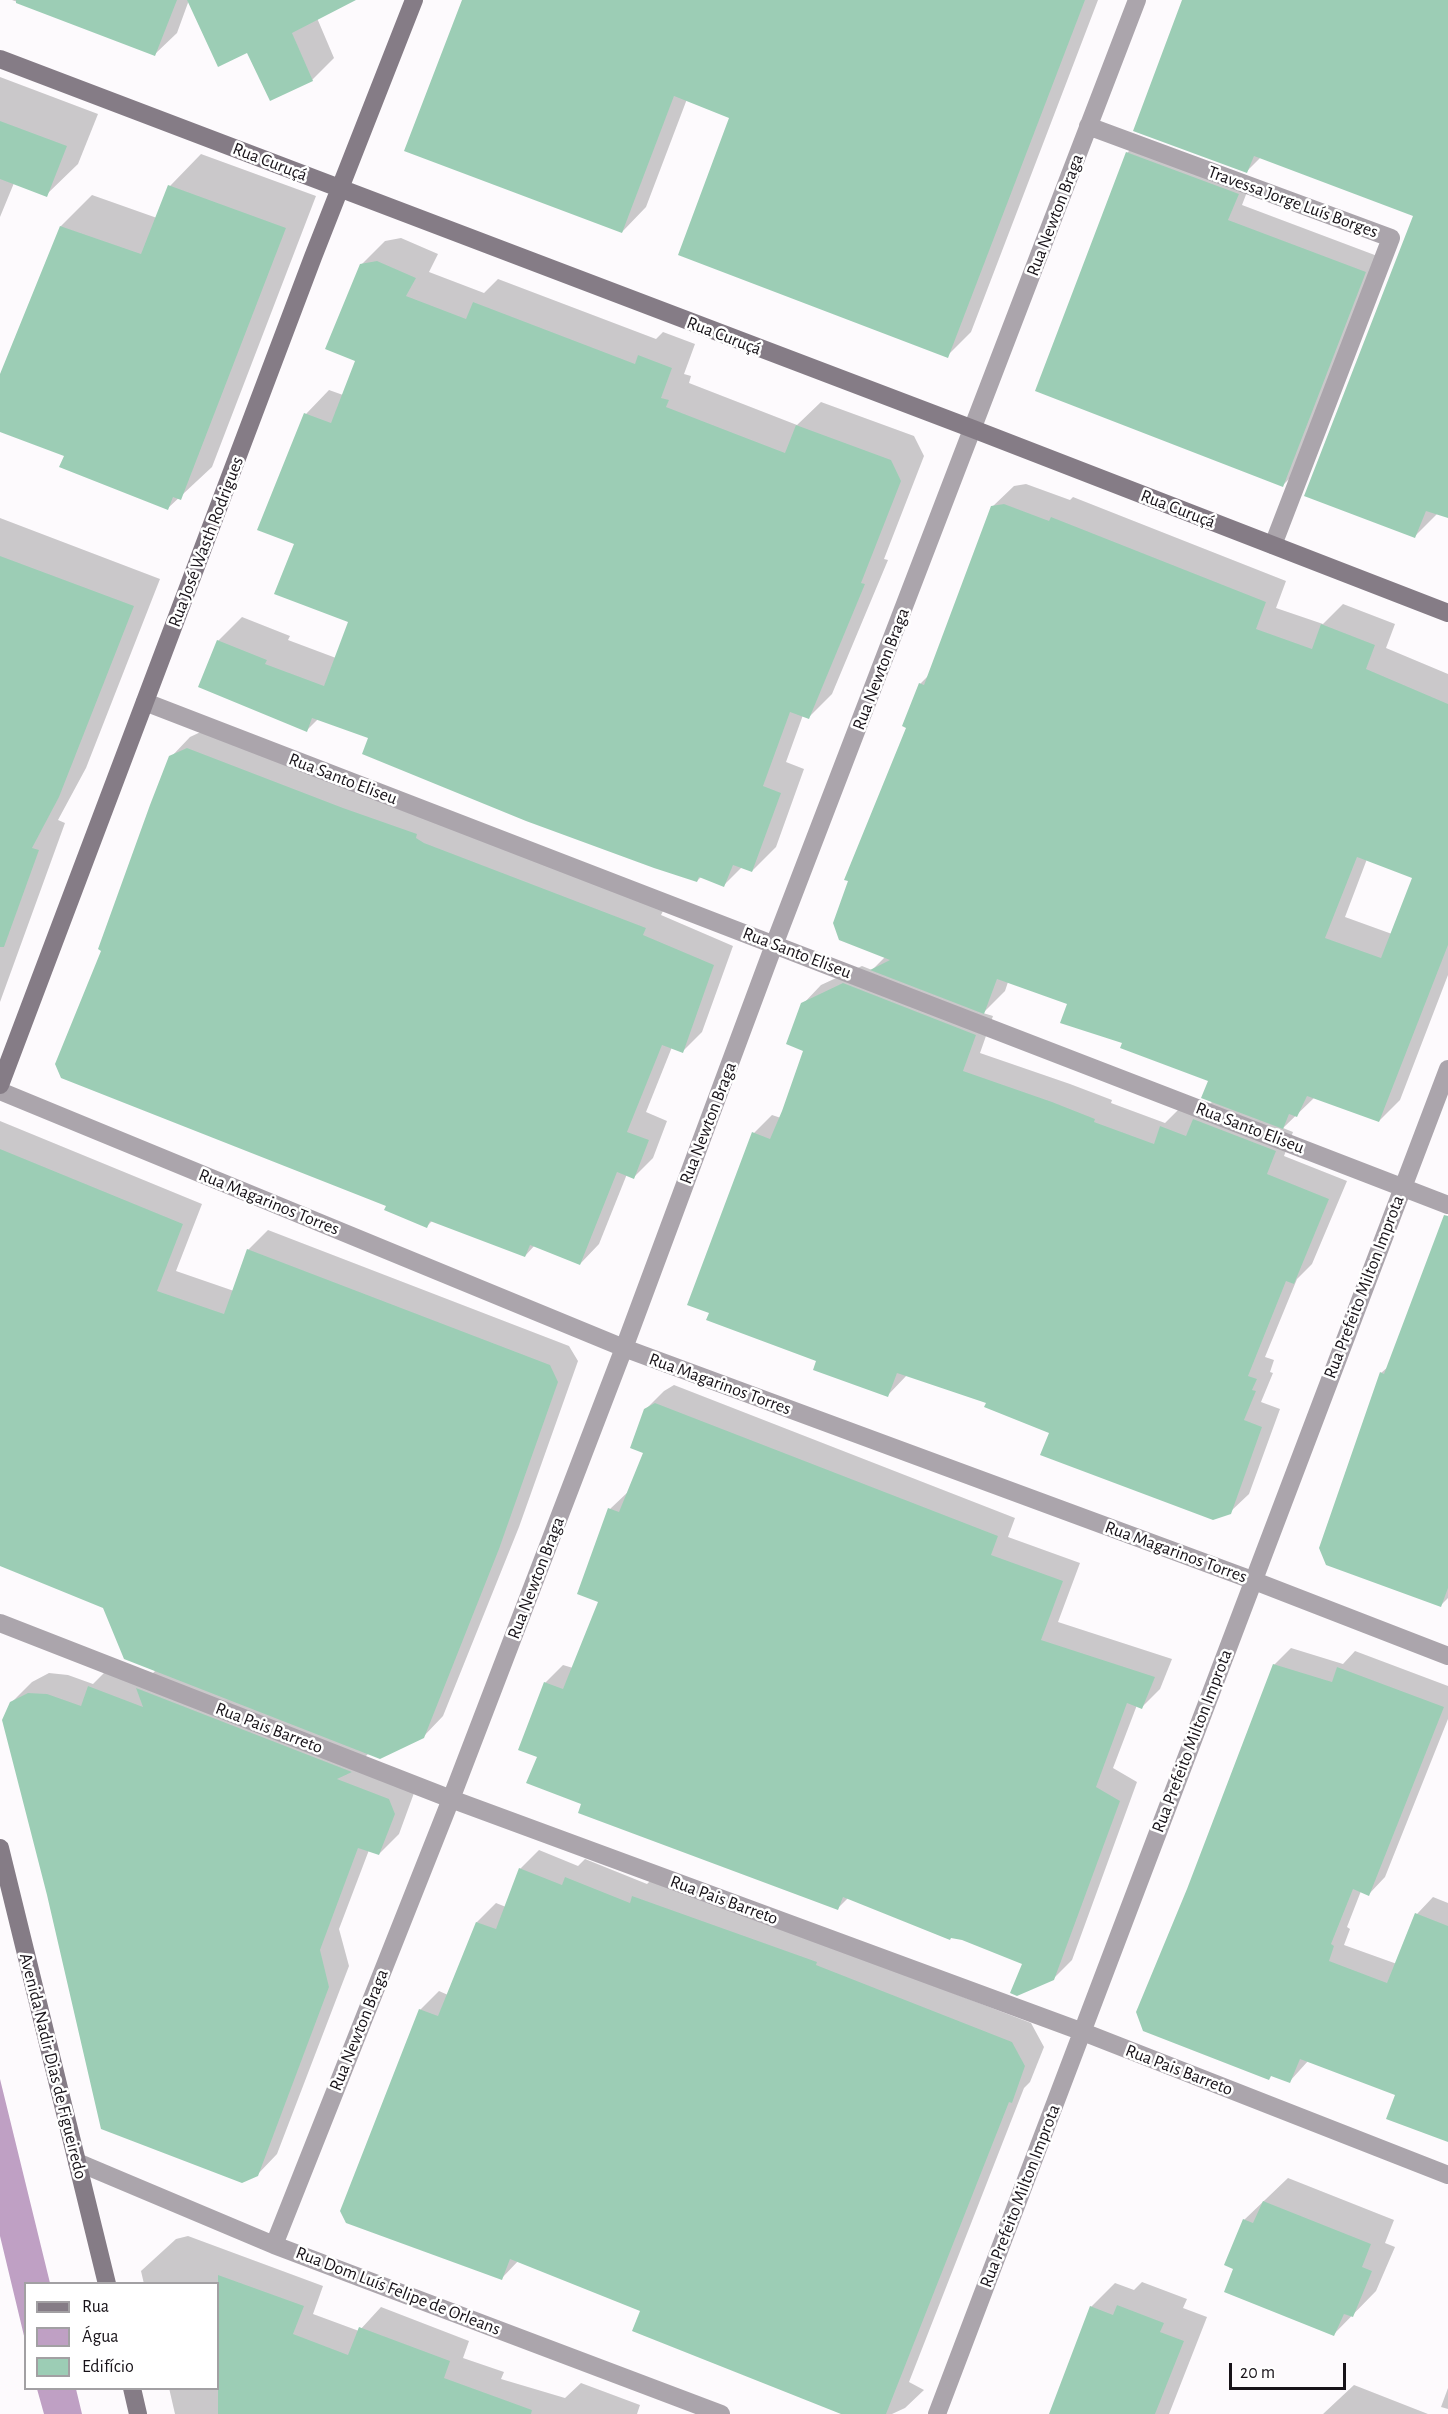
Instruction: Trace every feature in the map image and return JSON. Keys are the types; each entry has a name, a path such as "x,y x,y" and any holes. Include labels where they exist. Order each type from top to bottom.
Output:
{"main road":[{"name":"Rua José Wasth Rodrigues","path":"0,1085 414,0"},
{"name":"Rua Curuçá","path":"0,59 974,429 1448,613"},
{"name":"Avenida Nadir Dias de Figueiredo","path":"0,1848 107,2282"},
{"path":"132,2390 138,2414"}],"street":[{"name":"Rua Newton Braga","path":"274,2245 451,1799 624,1348 774,945 1137,0"},
{"name":"Travessa Jorge Luís Borges","path":"1089,126 1391,238 1273,545"},
{"name":"Rua Santo Eliseu","path":"145,702 1448,1205"},
{"name":"Rua Prefeito Milton Improta","path":"937,2414 1448,1069"},
{"name":"Rua Magarinos Torres","path":"0,1091 624,1348 1252,1580 1448,1656"},
{"name":"Rua Pais Barreto","path":"0,1623 451,1799 1083,2032 1448,2175"},
{"name":"Rua Dom Luís Felipe de Orleans","path":"77,2162 274,2245 721,2414"}],"water":[{"path":"0,2079 50,2282 24,2282 24,2336 0,2236"},
{"path":"37,2390 76,2390 82,2414 44,2414"}],"building":[{"path":"16,0 177,0 155,56 16,3"},
{"path":"187,0 356,0 292,33 313,81 270,101 247,53 218,67"},
{"path":"462,0 1085,0 948,358 678,255 729,118 674,96 622,233 404,151"},
{"path":"1182,0 1448,0 1448,518 1426,511 1415,538 1304,496 1413,216 1254,156 1247,173 1133,131"},
{"path":"0,121 67,146 47,197 0,179"},
{"path":"1126,152 1239,194 1228,220 1366,272 1283,487 1035,391"},
{"path":"168,185 286,228 181,500 173,497 168,510 59,467 64,456 0,432 0,374 60,226 141,254"},
{"path":"377,261 416,278 406,296 466,319 473,302 635,364 638,355 672,368 661,398 669,400 666,407 733,433 785,453 796,425 891,460 901,481 861,583 865,584 809,719 790,712 763,786 781,793 752,872 733,865 724,887 699,877 697,882 654,868 526,821 362,754 368,738 312,718 307,732 198,687 217,640 267,660 265,664 324,686 348,622 274,594 294,544 257,530 304,413 331,423 355,361 325,349 360,264"},
{"path":"1004,504 1049,521 1051,517 1266,602 1256,629 1312,649 1321,624 1375,645 1366,669 1448,704 1448,945 1379,1122 1307,1096 1297,1117 1289,1114 1283,1129 1201,1098 1208,1081 1120,1048 1122,1043 1060,1023 1067,1004 997,979 984,1014 870,970 890,960 839,940 833,923 848,881 844,880 906,728 902,726 919,683 924,685 991,506","holes":["1357,857 1412,878 1381,958 1325,938"]},
{"path":"0,556 134,606 59,797 32,848 39,850 4,947 0,947"},
{"path":"187,748 417,834 416,838 424,843 646,928 643,935 714,965 683,1053 662,1045 627,1132 649,1140 634,1179 617,1172 580,1265 530,1245 525,1257 430,1221 427,1228 384,1210 386,1206 61,1078 55,1064 101,951 98,949 150,805 169,756"},
{"path":"843,983 976,1035 963,1071 1052,1102 1095,1119 1094,1122 1154,1144 1160,1126 1186,1136 1193,1119 1276,1151 1267,1174 1329,1199 1294,1284 1286,1281 1248,1376 1257,1379 1252,1390 1256,1391 1244,1420 1262,1427 1231,1514 1213,1520 1040,1455 1049,1433 984,1407 986,1403 897,1373 888,1397 813,1370 816,1361 706,1320 709,1313 687,1305 752,1132 770,1139 782,1111 803,1051 786,1044 801,1003"},
{"path":"0,1149 183,1224 157,1291 224,1314 247,1249 550,1365 558,1382 499,1549 424,1738 380,1759 124,1659 103,1608 0,1566"},
{"path":"1444,1215 1448,1216 1448,1588 1441,1607 1326,1565 1319,1548 1380,1372 1384,1374"},
{"path":"655,1403 998,1536 991,1555 1063,1581 1041,1640 1155,1677 1142,1709 1127,1703 1096,1787 1120,1801 1054,1980 1017,1996 1010,1993 1022,1964 962,1940 951,1938 950,1940 843,1897 838,1910 578,1813 581,1804 526,1783 537,1757 518,1750 544,1682 563,1689 598,1602 577,1594 608,1508 619,1512 643,1453 630,1448 644,1409"},
{"path":"1273,1664 1332,1682 1337,1667 1444,1707 1369,1896 1353,1889 1331,1944 1334,1946 1329,1961 1387,1983 1415,1913 1448,1926 1448,2142 1386,2119 1395,2095 1300,2059 1290,2083 1271,2076 1269,2080 1143,2031 1136,2012 1187,1889"},
{"path":"88,1686 143,1707 136,1688 352,1772 337,1779 389,1799 395,1814 379,1855 358,1848 320,1950 329,1987 258,2176 242,2183 101,2129 47,1895 2,1720 10,1702 28,1693 47,1694 81,1706"},
{"path":"519,1868 562,1885 565,1877 630,1903 632,1896 817,1962 816,1965 1012,2042 1025,2066 886,2414 841,2414 632,2331 640,2311 510,2259 502,2280 346,2223 340,2211 419,2009 438,2016 476,1922 496,1929"},
{"path":"1263,2201 1371,2244 1362,2267 1372,2271 1353,2317 1344,2314 1334,2336 1224,2292 1233,2269 1224,2265 1243,2219 1253,2223"},
{"path":"218,2275 304,2306 293,2334 348,2355 359,2327 450,2361 444,2378 532,2410 531,2414 218,2414"},
{"path":"1117,2305 1164,2323 1160,2332 1184,2341 1155,2414 1049,2414 1090,2306 1113,2315"}]}
